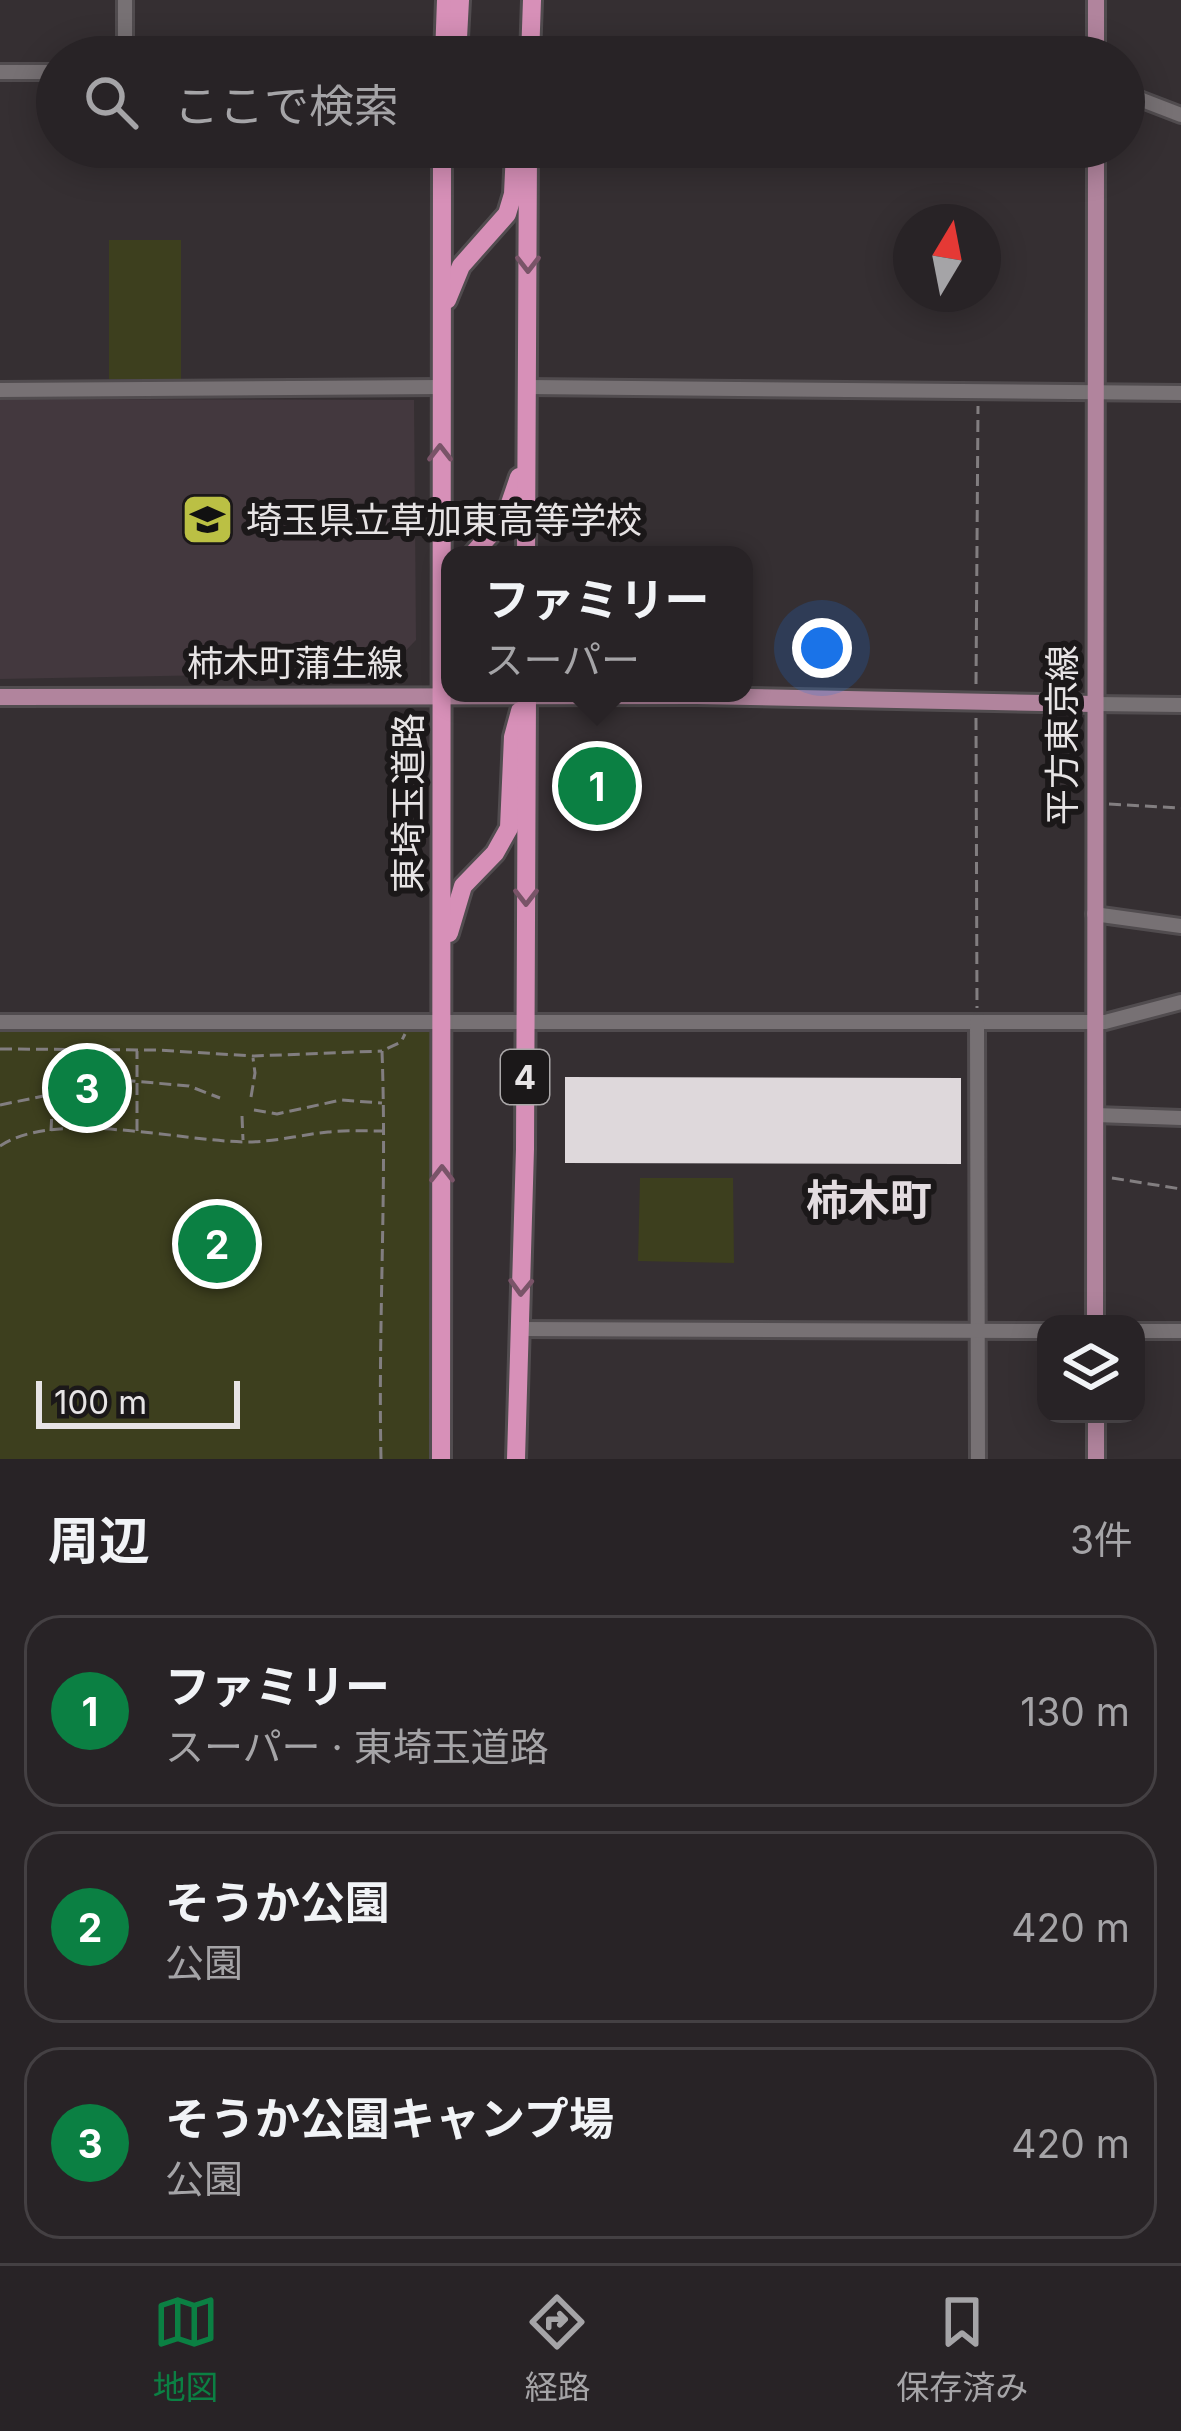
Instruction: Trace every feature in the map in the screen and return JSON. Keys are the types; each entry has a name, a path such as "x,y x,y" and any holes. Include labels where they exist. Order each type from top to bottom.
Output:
{"highway":[{"path":"446,0 447,36"},
{"path":"458,36 460,0"},
{"path":"531,36 532,0"},
{"name":"東埼玉道路","path":"442,168 443,546"},
{"path":"442,328 461,266 507,214 514,168"},
{"path":"526,546 528,168"},
{"path":"479,546 512,506 526,436"},
{"name":"東埼玉道路","path":"441,1459 445,702"},
{"path":"442,961 457,899 509,828 513,737 523,702"},
{"name":"4","path":"516,1459 527,702"}],"main road":[{"path":"1096,0 1096,36"},
{"name":"平方東京線","path":"1095,1315 1096,168"},
{"name":"柿木町蒲生線","path":"0,697 441,688"},
{"name":"柿木町蒲生線","path":"753,698 1094,704"},
{"path":"1096,1423 1096,1459"}],"street":[{"path":"125,0 125,36"},
{"path":"0,72 36,72"},
{"path":"1145,101 1181,115"},
{"path":"0,390 441,387"},
{"path":"528,387 1181,393"},
{"path":"1094,704 1181,705"},
{"path":"1094,914 1181,926"},
{"path":"0,1022 1095,1023 1181,1002"},
{"path":"977,1022 978,1459"},
{"path":"1096,1115 1181,1118"},
{"path":"520,1329 1037,1331"},
{"path":"1145,1331 1181,1331"}],"path":[{"path":"1107,804 1181,808"},
{"path":"0,1048 253,1056 382,1051 401,1042 411,1022"},
{"path":"137,1050 137,1131"},
{"path":"381,1459 382,1051"},
{"path":"251,1097 253,1056"},
{"path":"0,1105 137,1080 189,1086 220,1098"},
{"path":"50,1131 52,1110 64,1094"},
{"path":"254,1110 277,1114 341,1100 384,1103"},
{"path":"242,1116 243,1142"},
{"path":"0,1146 20,1133 50,1131 137,1131 243,1142 385,1131"},
{"path":"1108,1178 1181,1189"}],"shaded area":[{"name":"埼玉県立草加東高等学校","path":"0,399 414,400 416,640 385,672 0,679"}],"green space":[{"path":"109,240 181,240 181,379 109,379"},
{"path":"0,1028 435,1029 434,1459 0,1459"},
{"path":"640,1178 733,1178 734,1263 638,1261"}],"building":[{"path":"590,771 611,771 611,809 590,809"},
{"path":"565,1077 961,1078 961,1164 565,1163"}],"place":[{"name":"埼玉県立草加東高等学校","path":"207,520"},
{"name":"ファミリー","path":"597,786"},
{"name":"そうか公園キャンプ場","path":"87,1088"},
{"name":"そうか公園","path":"217,1244"}],"district":[{"name":"柿木町","path":"869,1200"}]}
